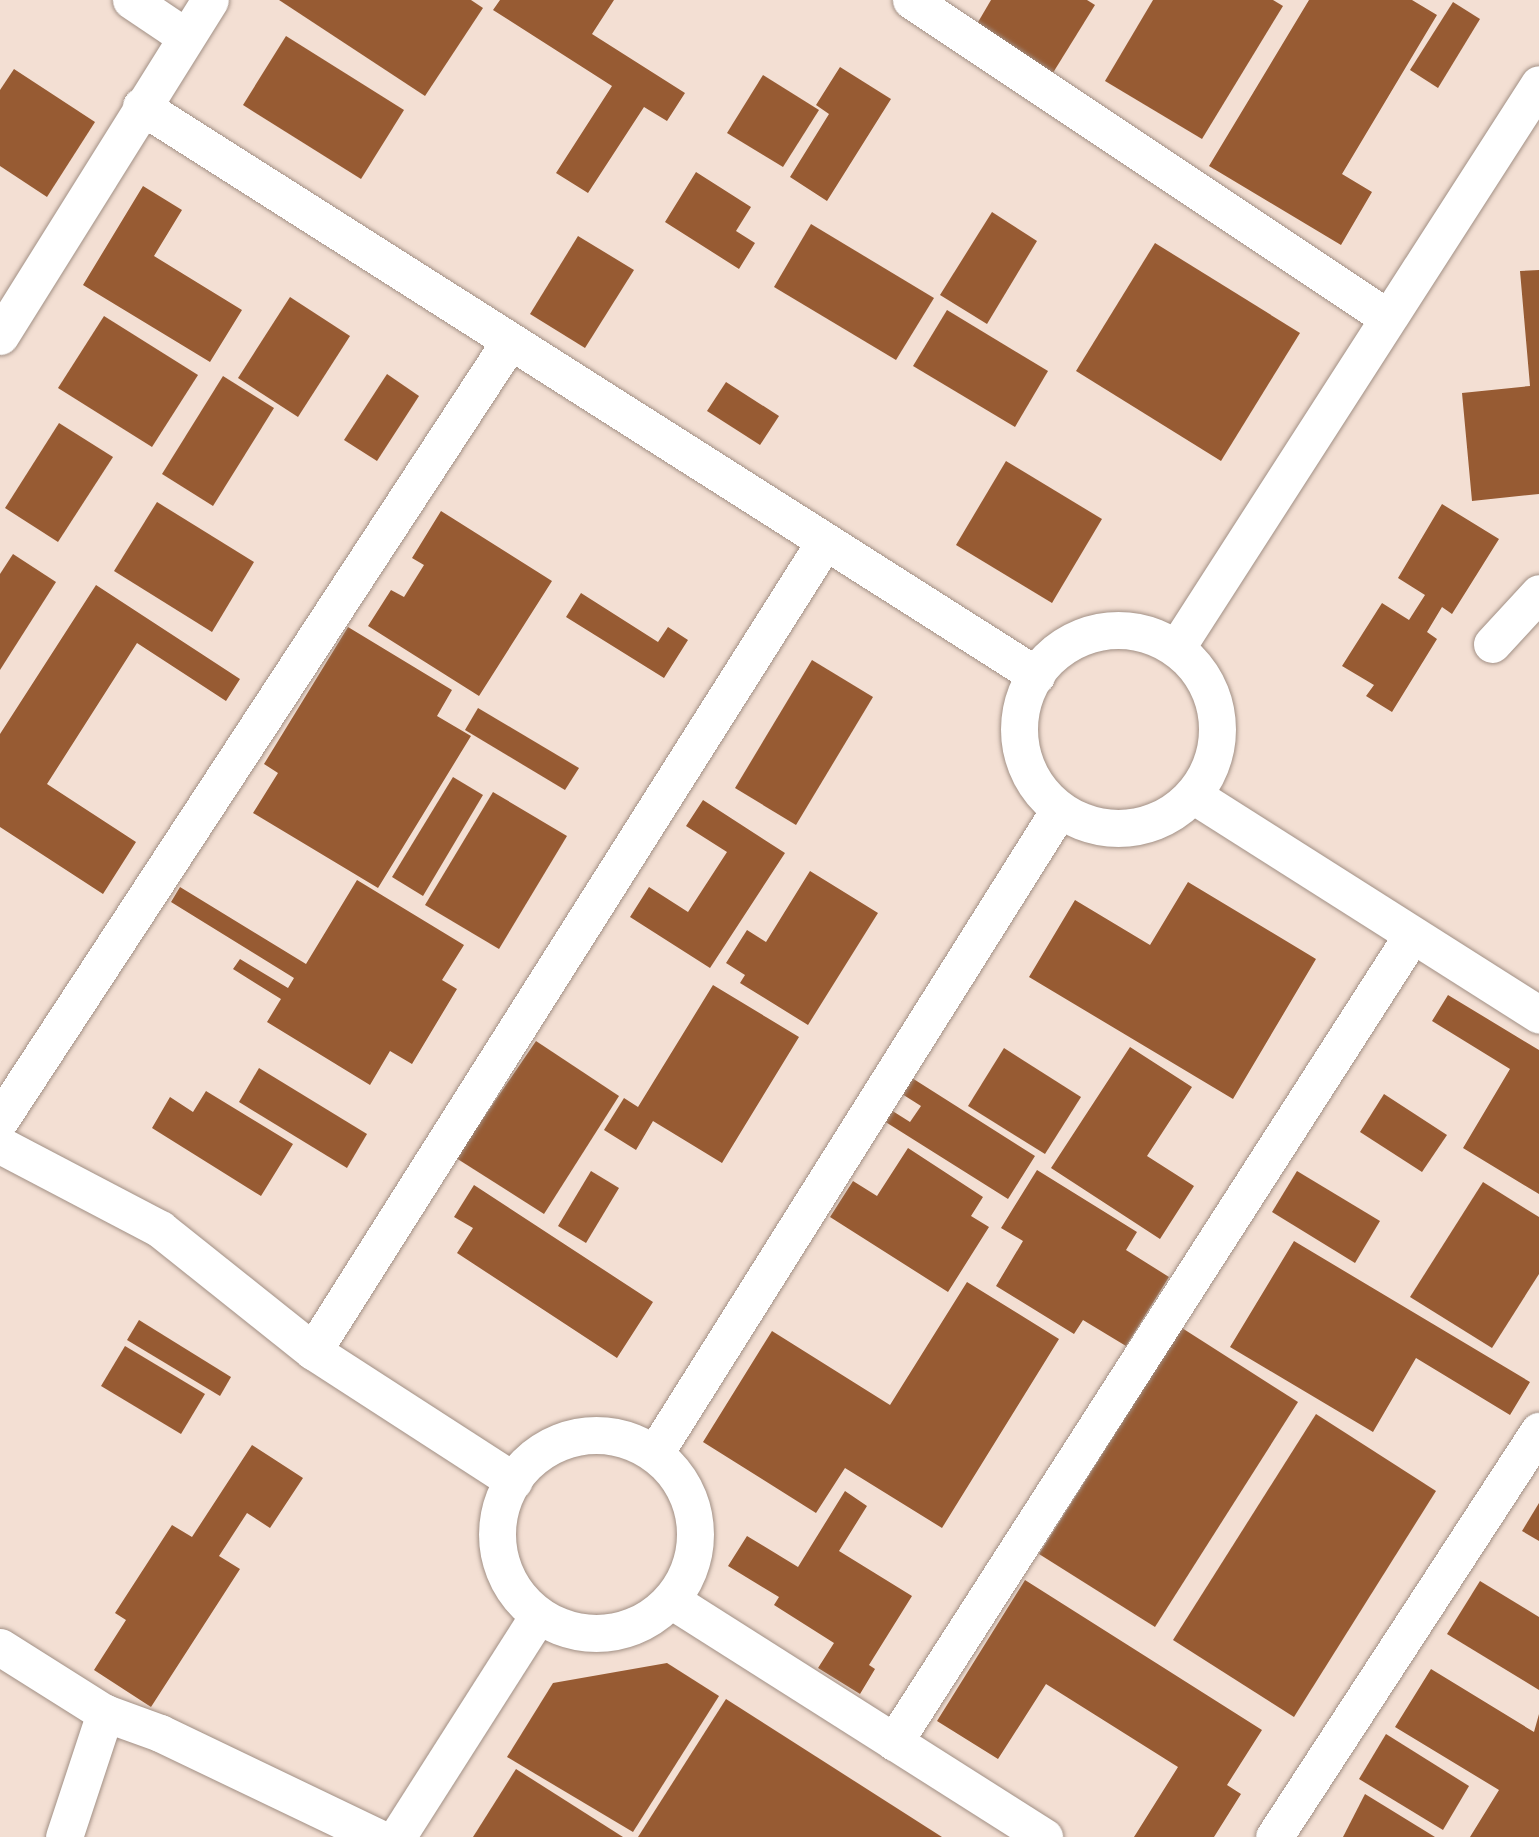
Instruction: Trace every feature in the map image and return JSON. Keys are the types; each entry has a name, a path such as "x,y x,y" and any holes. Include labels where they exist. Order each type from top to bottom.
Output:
{"street":[{"path":"131,0 186,37"},
{"path":"0,336 141,106 210,0"},
{"path":"911,0 1388,318"},
{"path":"1177,648 1539,84"},
{"path":"141,106 1036,675"},
{"path":"0,1120 510,341"},
{"path":"313,1351 825,541"},
{"path":"1492,645 1539,593"},
{"path":"1109,629 1145,632 1177,648 1205,680 1217,719 1214,755 1193,795 1167,816 1133,828 1091,826 1059,810 1031,779 1019,740 1022,703 1036,675 1069,642 1109,629"},
{"path":"1193,795 1539,1015"},
{"path":"655,1453 1059,810"},
{"path":"894,1742 1412,935"},
{"path":"0,1144 160,1229 313,1351 514,1480"},
{"path":"1274,1837 1539,1431"},
{"path":"587,1434 623,1437 655,1453 683,1484 695,1524 692,1561 671,1600 645,1621 611,1633 569,1631 538,1616 509,1584 496,1545 500,1508 514,1480 547,1447 587,1434"},
{"path":"671,1600 1044,1837"},
{"path":"397,1837 538,1616"},
{"path":"0,1647 105,1713 160,1733 377,1837"},
{"path":"64,1837 105,1713"}],"building":[{"path":"279,0 471,0 483,8 425,96"},
{"path":"500,0 614,0 592,34 685,93 667,121 644,107 588,193 556,173 612,86 493,10"},
{"path":"991,0 1087,0 1095,5 1051,76 974,29"},
{"path":"1153,0 1273,0 1283,6 1202,139 1105,81"},
{"path":"1309,0 1412,0 1437,15 1342,174 1372,192 1341,245 1209,166"},
{"path":"1453,2 1480,19 1438,88 1410,70"},
{"path":"286,36 404,110 361,179 243,105"},
{"path":"840,67 891,99 827,201 790,177 829,114 816,105"},
{"path":"14,69 95,122 47,197 0,166 0,90"},
{"path":"763,75 819,110 783,167 727,133"},
{"path":"696,172 751,207 736,231 755,243 739,269 665,222"},
{"path":"143,186 182,210 154,256 242,310 210,362 83,285"},
{"path":"992,212 1037,241 987,324 940,295"},
{"path":"811,224 934,298 896,360 774,287"},
{"path":"578,236 634,270 585,348 530,314"},
{"path":"1155,243 1300,333 1221,461 1076,371"},
{"path":"1539,270 1539,494 1472,501 1462,393 1530,386 1520,271"},
{"path":"290,297 350,336 298,417 238,378"},
{"path":"947,310 1048,371 1015,427 913,366"},
{"path":"104,316 198,375 152,447 58,388"},
{"path":"387,374 419,396 377,461 344,440"},
{"path":"223,376 274,408 213,506 162,474"},
{"path":"726,382 779,416 760,445 707,411"},
{"path":"59,423 113,457 58,542 5,508"},
{"path":"1006,461 1102,519 1052,603 956,545"},
{"path":"157,502 254,562 212,632 114,571"},
{"path":"1442,504 1499,539 1452,614 1442,607 1427,632 1437,639 1392,712 1366,696 1374,685 1342,666 1382,603 1409,620 1425,595 1398,578"},
{"path":"441,511 552,581 479,696 368,626 391,590 404,597 424,565 412,558"},
{"path":"13,554 56,582 0,670 0,574"},
{"path":"96,585 240,679 226,701 137,643 47,784 136,842 103,894 0,827 0,734"},
{"path":"581,593 658,642 668,627 688,640 664,678 566,617"},
{"path":"348,627 452,690 437,716 471,736 378,888 253,813 278,773 264,764"},
{"path":"812,660 873,697 796,825 735,788"},
{"path":"478,708 579,768 565,790 465,730"},
{"path":"453,777 483,795 423,896 392,877"},
{"path":"493,792 567,836 499,949 425,905"},
{"path":"703,800 785,853 710,968 630,917 649,887 688,912 727,852 686,826"},
{"path":"810,871 878,913 808,1025 740,983 745,975 726,963 747,930 766,942"},
{"path":"357,880 464,945 442,980 457,989 412,1064 390,1051 370,1085 267,1022 281,999 233,969 240,959 288,988 294,978 171,902 180,887 306,964"},
{"path":"1188,882 1316,959 1233,1099 1029,977 1075,900 1150,945"},
{"path":"713,985 799,1037 722,1163 653,1121 636,1150 604,1130 624,1098 638,1107"},
{"path":"1448,995 1539,1050 1539,1194 1463,1148 1510,1069 1432,1021"},
{"path":"536,1041 619,1096 544,1214 456,1158"},
{"path":"1130,1047 1192,1087 1147,1156 1194,1186 1160,1239 1051,1168"},
{"path":"1004,1048 1081,1097 1045,1154 968,1106"},
{"path":"259,1068 367,1134 347,1168 239,1102"},
{"path":"912,1078 1035,1156 1008,1199 884,1121 891,1110 910,1122 921,1106 902,1094"},
{"path":"206,1091 293,1144 261,1196 152,1128 170,1097 193,1112"},
{"path":"1384,1094 1447,1135 1422,1172 1360,1132"},
{"path":"908,1148 983,1197 971,1216 989,1227 948,1292 830,1217 853,1181 877,1196"},
{"path":"1037,1170 1137,1232 1126,1250 1169,1277 1126,1346 1083,1320 1074,1334 996,1286 1023,1241 1001,1228"},
{"path":"591,1171 619,1188 586,1243 558,1226"},
{"path":"1297,1171 1380,1221 1355,1263 1272,1212"},
{"path":"1483,1182 1539,1217 1539,1274 1492,1348 1410,1297"},
{"path":"474,1185 653,1302 617,1358 457,1253 473,1228 454,1217"},
{"path":"1294,1241 1530,1382 1510,1415 1416,1358 1373,1432 1230,1347"},
{"path":"967,1282 1059,1339 942,1528 845,1468 816,1513 703,1442 772,1331 890,1405"},
{"path":"139,1320 231,1377 220,1396 127,1340"},
{"path":"1182,1328 1298,1402 1155,1627 1039,1554"},
{"path":"125,1346 205,1394 181,1434 101,1386"},
{"path":"1316,1414 1436,1491 1294,1717 1173,1640"},
{"path":"252,1445 303,1478 270,1528 247,1513 219,1556 240,1569 151,1707 94,1670 126,1620 115,1613 172,1525 192,1537"},
{"path":"845,1491 867,1506 839,1551 912,1596 869,1665 875,1669 860,1694 818,1668 834,1643 774,1605 779,1597 728,1566 747,1536 798,1567"},
{"path":"1539,1503 1539,1541 1522,1531"},
{"path":"1025,1580 1262,1730 1227,1785 1241,1794 1214,1837 1134,1837 1178,1767 1046,1684 998,1759 937,1721"},
{"path":"1480,1581 1539,1617 1539,1690 1447,1634"},
{"path":"667,1663 719,1696 633,1832 507,1757 553,1683"},
{"path":"1431,1669 1534,1732 1539,1714 1539,1837 1470,1837 1499,1790 1395,1727"},
{"path":"726,1699 942,1837 638,1837"},
{"path":"1386,1734 1469,1786 1443,1830 1359,1779"},
{"path":"516,1769 623,1837 473,1837"},
{"path":"1365,1794 1435,1837 1343,1837"}]}
